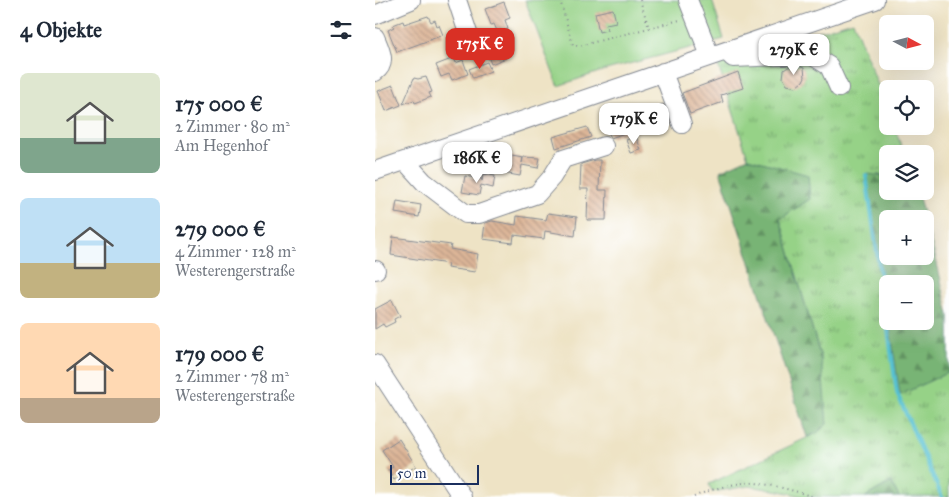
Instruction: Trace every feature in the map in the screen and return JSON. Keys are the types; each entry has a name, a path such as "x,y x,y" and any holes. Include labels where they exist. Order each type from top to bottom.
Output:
{"street":[{"path":"375,15 411,0"},
{"path":"457,0 469,36"},
{"path":"688,0 694,17 718,54 733,58 811,55 829,66 839,88"},
{"path":"375,171 875,0"},
{"path":"375,37 382,55 382,63 375,72"},
{"path":"663,72 682,124"},
{"path":"405,161 424,182 466,214 479,214 537,194 552,177 563,159 604,146"},
{"path":"375,364 462,497"}],"path":[{"path":"560,0 573,45 579,46 694,17"},
{"path":"640,0 649,28"},
{"path":"693,497 706,491 744,483 813,497"}],"green space":[{"path":"525,0 712,0 724,39 602,71 558,86"},
{"path":"853,21 879,88 879,135 897,135 901,145 879,145 879,175 867,174 882,275 879,275 879,330 890,330 900,394 949,372 949,497 899,497 891,482 865,497 805,497 749,486 712,492 709,484 817,433 821,358 780,219 809,199 808,176 748,158 717,62"},
{"path":"748,158 808,175 810,199 780,219 821,358 827,424 817,433 807,437 720,171"},
{"path":"867,174 879,175 879,200 920,200 922,210 879,210 879,256"},
{"path":"934,252 949,316 949,372 900,395 890,330 934,330 934,275 882,275 880,265 934,265"},
{"path":"891,482 899,497 865,497"}],"building":[{"path":"504,2 510,18 505,20 508,29 498,33 494,24 491,25 485,9"},
{"path":"613,9 616,22 606,24 607,30 599,32 595,13"},
{"path":"428,16 431,22 435,20 437,26 439,25 443,35 397,52 388,30 394,27 393,25 403,21 404,24"},
{"path":"501,44 506,58 491,64 486,51"},
{"path":"454,58 456,63 463,60 468,74 452,80 449,74 441,77 436,65"},
{"path":"487,62 491,71 473,78 469,69"},
{"path":"799,66 804,68 805,77 803,81 796,87 787,85 783,78 784,70 788,67"},
{"path":"738,72 743,88 721,95 723,102 690,114 682,93"},
{"path":"426,77 432,92 429,93 431,97 415,103 414,100 403,104 414,78"},
{"path":"393,85 401,105 386,111 378,91"},
{"path":"663,104 668,118 655,123 649,109"},
{"path":"622,116 627,132 611,138 604,123"},
{"path":"587,127 591,137 556,148 553,137"},
{"path":"636,136 641,150 631,153 626,140"},
{"path":"506,155 540,158 538,168 522,165 520,176 503,173"},
{"path":"600,160 599,190 607,190 606,220 587,220 588,189 580,189 581,164"},
{"path":"483,174 495,176 493,188 481,185 479,195 462,192 465,176 482,179 482,181"},
{"path":"397,201 421,205 419,217 395,213"},
{"path":"548,213 577,217 575,236 545,231 544,239 514,235 513,243 483,239 485,223 492,221 516,225 517,216 546,220"},
{"path":"393,237 451,245 450,249 478,254 475,272 447,268 448,264 391,255"},
{"path":"392,300 400,316 394,319 395,322 385,327 383,324 375,329 375,309"},
{"path":"399,439 416,466 394,480 388,470 393,467 382,450"}],"waterway":[{"path":"866,175 897,393 942,497"}]}
